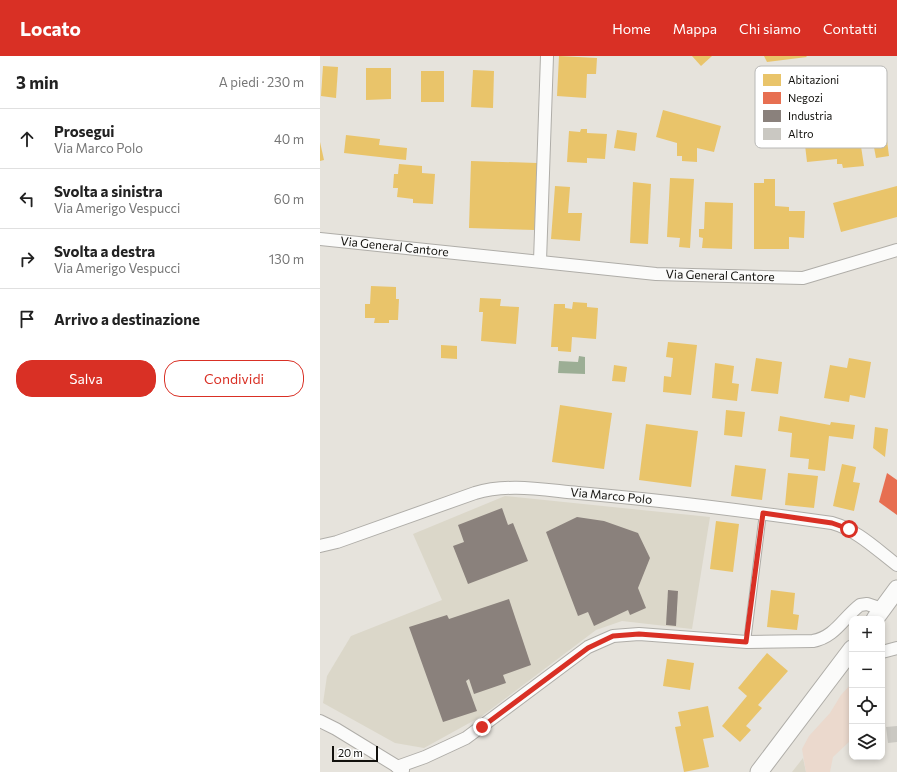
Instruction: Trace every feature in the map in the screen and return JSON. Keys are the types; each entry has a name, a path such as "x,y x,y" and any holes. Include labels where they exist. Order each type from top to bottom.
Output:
{"main road":[{"path":"879,614 897,589"},
{"path":"759,772 850,652"}],"street":[{"path":"540,261 546,56"},
{"name":"Via General Cantore","path":"320,240 540,261 656,274 803,278 897,250"},
{"name":"Via Marco Polo","path":"320,546 337,542 475,493 494,489 518,488 599,495 763,513 840,525 860,536 897,565"},
{"path":"320,721 336,729 401,769 466,738 588,648 613,636 639,634 746,642 812,641 822,639 831,634 860,605 867,604 879,614"},
{"path":"885,651 897,648"}],"lane":[{"path":"746,642 763,513"}],"shaded area":[{"path":"579,356 585,357 585,374 558,373 559,361 578,362"},
{"path":"505,496 710,517 692,629 622,621 596,630 482,716 424,748 395,743 323,703 327,676 351,636 442,600 413,534"},
{"path":"849,686 849,742 833,757 830,772 806,772 802,749 809,736 830,713 841,695"},
{"path":"803,758 806,772 792,772"}],"building: Abitazioni":[{"path":"559,56 597,58 596,74 587,74 586,98 557,96"},
{"path":"692,56 712,56 701,66"},
{"path":"764,56 806,56 807,57 767,62"},
{"path":"323,66 338,67 336,98 321,96"},
{"path":"366,68 391,68 391,99 366,100"},
{"path":"473,70 494,71 493,108 471,107"},
{"path":"421,71 444,71 444,102 421,102"},
{"path":"663,110 721,126 714,152 697,148 697,162 682,161 682,156 677,156 677,143 656,137"},
{"path":"581,129 587,129 587,133 607,134 605,159 587,158 587,163 567,162 569,131 580,132"},
{"path":"617,130 637,133 635,151 614,148"},
{"path":"346,135 380,139 379,145 407,148 406,160 344,153"},
{"path":"887,140 889,156 876,158 874,148 887,148"},
{"path":"320,142 324,160 320,161"},
{"path":"805,148 861,148 864,166 843,168 842,164 837,164 837,159 807,162"},
{"path":"471,161 537,163 535,230 469,228"},
{"path":"399,164 422,166 422,173 435,174 433,204 413,203 413,199 397,197 398,188 393,188 394,174 398,174"},
{"path":"670,178 694,179 690,248 679,247 680,238 667,237"},
{"path":"764,179 775,179 775,206 789,207 789,211 805,211 804,238 789,237 789,249 754,249 754,183 764,183"},
{"path":"633,182 651,184 648,244 630,243"},
{"path":"555,186 570,187 568,213 582,213 580,241 551,239"},
{"path":"897,186 897,217 841,232 833,203"},
{"path":"705,202 733,203 732,249 702,248 703,238 699,237 699,229 704,229"},
{"path":"371,286 396,287 396,299 399,299 398,320 389,320 389,323 374,323 375,318 365,318 365,304 370,304"},
{"path":"480,298 501,299 500,306 519,307 516,344 481,341 483,312 479,312"},
{"path":"573,302 587,303 587,307 598,308 596,339 572,337 571,352 558,351 558,347 551,347 554,304 565,304 565,308 572,309"},
{"path":"668,342 697,345 691,395 663,392 664,376 671,377 673,358 666,357"},
{"path":"441,345 457,346 457,359 441,358"},
{"path":"756,358 782,362 778,394 751,391"},
{"path":"849,358 871,362 865,398 850,395 849,402 824,398 830,365 847,368"},
{"path":"715,363 734,366 732,383 739,384 737,401 712,398"},
{"path":"614,365 627,367 625,382 612,381"},
{"path":"560,405 612,413 604,469 552,462"},
{"path":"726,410 745,412 742,437 724,435"},
{"path":"780,416 830,425 831,422 855,425 853,439 829,436 825,471 808,469 809,459 790,457 792,433 778,431"},
{"path":"646,424 698,431 691,487 639,480"},
{"path":"875,427 888,429 885,457 873,448"},
{"path":"842,464 856,467 853,482 860,483 854,511 833,506"},
{"path":"735,465 766,469 762,500 731,496"},
{"path":"788,473 818,476 814,508 785,505"},
{"path":"716,521 739,524 733,572 710,569"},
{"path":"771,590 795,593 793,614 799,615 797,630 767,627"},
{"path":"767,653 788,671 758,705 762,708 746,726 751,730 740,742 722,726 747,696 738,688"},
{"path":"667,659 694,663 690,690 663,686"},
{"path":"708,706 714,737 703,739 709,767 684,772 675,727 681,726 678,712"}],"building: Negozi":[{"path":"887,473 897,480 897,515 879,502"}],"building: Industria":[{"path":"502,508 508,525 513,523 528,561 468,584 453,546 464,542 458,525"},
{"path":"577,517 604,521 638,533 650,558 638,588 646,608 630,615 628,610 594,626 588,612 578,616 546,532"},
{"path":"668,590 678,591 676,626 666,625"},
{"path":"509,599 531,665 503,675 506,683 474,694 469,679 466,681 477,711 443,722 409,627 447,615 449,619"}],"building: Altro":[{"path":"897,726 897,742 888,743 886,727"}],"route":[{"path":"482,727 588,648 613,636 639,634 746,642 763,513 832,523 849,529"}]}
